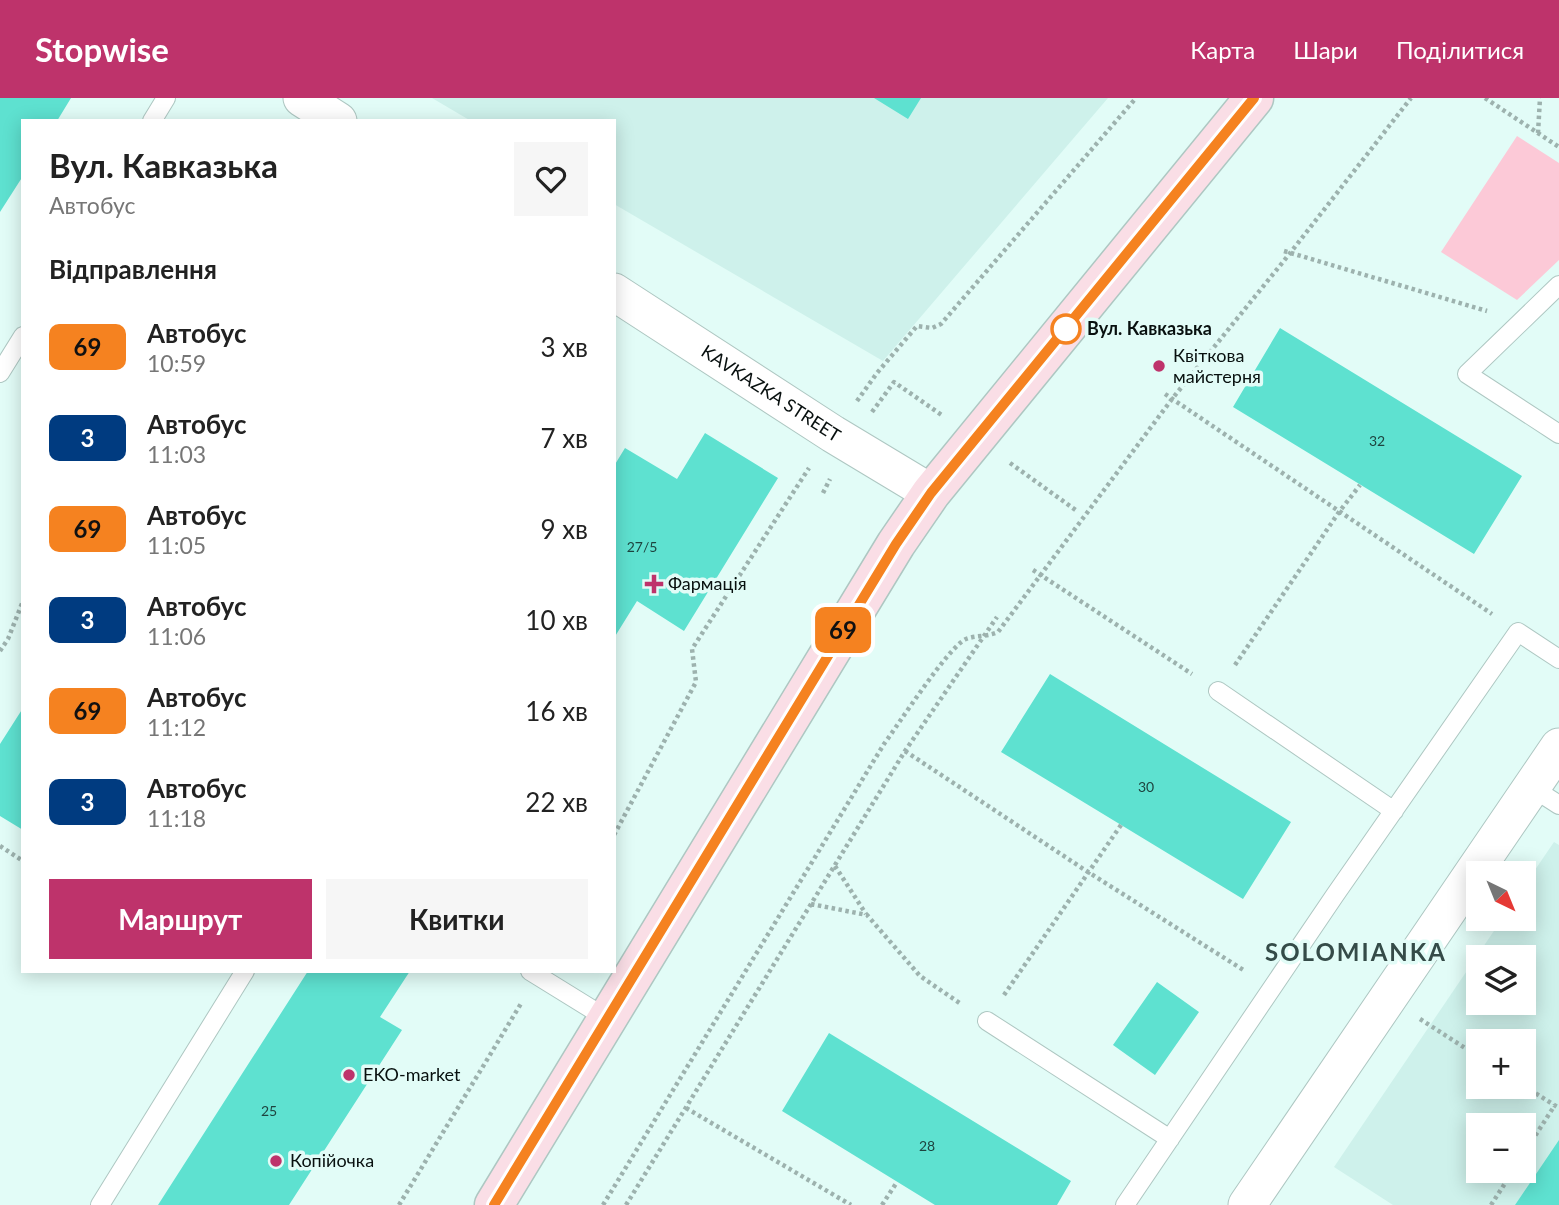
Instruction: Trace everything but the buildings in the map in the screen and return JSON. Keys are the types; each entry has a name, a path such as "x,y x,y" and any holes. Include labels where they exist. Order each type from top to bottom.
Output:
{"main road":[{"path":"494,1205 896,544 931,493 1254,98"}],"street":[{"path":"302,98 335,119"},
{"name":"KAVKAZKA STREET","path":"616,293 841,439 931,493"},
{"path":"1247,1205 1388,999 1545,796 1559,747"}],"lane":[{"path":"153,119 166,98"},
{"path":"1559,285 1467,374 1559,434"},
{"path":"0,373 21,339"},
{"path":"1125,1205 1518,632 1559,659"},
{"path":"1218,691 1394,811"},
{"path":"100,1205 245,973"},
{"path":"534,974 606,1018"},
{"path":"987,1021 1170,1139"}],"path":[{"path":"603,1205 884,744 950,652 965,639 998,632 1172,399 1411,98"},
{"path":"1485,98 1559,147"},
{"path":"1538,133 1540,98"},
{"path":"1284,251 1521,322"},
{"path":"1166,394 1518,632"},
{"path":"1033,570 1218,691 1360,485"},
{"path":"0,651 8,639 21,606"},
{"path":"625,1205 905,751 998,617"},
{"path":"905,751 1088,872 1273,989"},
{"path":"835,866 867,915 920,976 987,1021 1121,825"},
{"path":"0,846 21,860"},
{"path":"811,904 867,915"},
{"path":"399,1205 534,974"},
{"path":"1388,999 1466,1049"},
{"path":"1536,1093 1557,1106 1536,1136"},
{"path":"686,1108 851,1205"},
{"path":"881,1205 897,1182"},
{"path":"1491,1205 1505,1183"}],"shaded area":[{"path":"432,98 1108,98 883,361 616,205 616,119 468,119"},
{"path":"1517,136 1559,163 1559,260 1517,300 1441,252"},
{"path":"1554,842 1559,845 1559,1205 1393,1205 1334,1167 1466,972 1466,1015 1536,1015 1536,945 1484,945 1494,931 1536,931 1536,868"}],"bus line":[{"name":"69","path":"494,1205 896,544 931,493 1254,98"}],"place":[{"name":"Вул. Кавказька","path":"1066,329"},
{"name":"Квіткова майстерня","path":"1159,366"},
{"name":"Фармація","path":"654,584"},
{"name":"EKO-market","path":"349,1075"},
{"name":"Копійочка","path":"276,1161"}],"district":[{"name":"SOLOMIANKA","path":"1356,953"}]}
